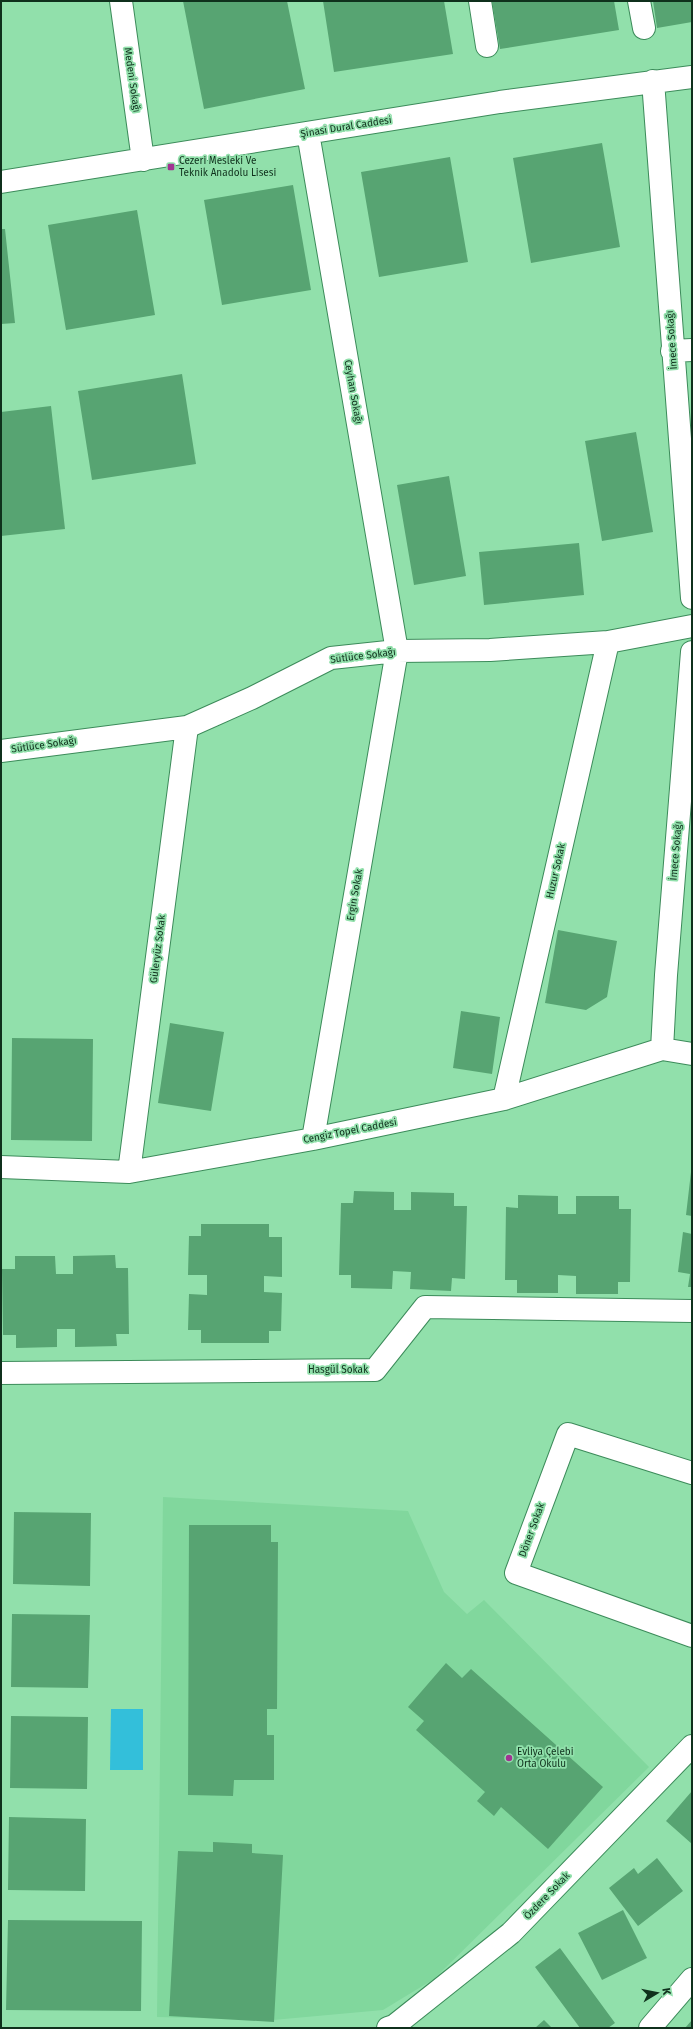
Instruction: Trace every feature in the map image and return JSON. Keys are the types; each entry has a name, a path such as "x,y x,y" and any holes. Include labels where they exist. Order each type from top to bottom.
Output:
{"street":[{"name":"Medeni Sokağı","path":"121,1 143,160"},
{"path":"480,1 486,46"},
{"path":"639,1 644,28"},
{"name":"Şinasi Dural Caddesi","path":"1,182 500,102 692,77"},
{"name":"İmece Sokağı","path":"652,81 682,350 692,598"},
{"name":"Ceyhan Sokağı","path":"308,133 397,651"},
{"name":"Sütlüce Sokağı","path":"1,751 187,727 252,698 331,658 397,651 490,650 608,642 692,626"},
{"name":"Huzur Sokak","path":"504,1099 608,642"},
{"name":"Ergin Sokak","path":"312,1139 397,651"},
{"name":"İmece Sokağı","path":"662,1049 666,975 692,652"},
{"name":"Güleryüz Sokak","path":"129,1172 187,727"},
{"name":"Cengiz Topel Caddesi","path":"1,1167 129,1172 312,1139 504,1099 662,1049 692,1054"},
{"name":"Hasgül Sokak","path":"1,1373 375,1370 425,1307 692,1311"},
{"name":"Döner Sokak","path":"692,1473 568,1434 516,1573 692,1636"},
{"name":"Özdere Sokak","path":"388,2028 394,2026 511,1933 692,1746"},
{"path":"650,2028 692,1979"}],"shaded area":[{"path":"163,1497 408,1511 444,1592 467,1614 484,1600 649,1767 434,1979 383,2010 273,2020 157,2017"}],"water":[{"path":"111,1709 143,1709 143,1770 110,1770"}],"building":[{"path":"183,1 287,1 305,89 204,109"},
{"path":"323,1 444,1 453,54 334,72"},
{"path":"492,1 614,1 619,30 500,49"},
{"path":"653,1 692,1 692,22 657,28"},
{"path":"602,143 620,247 531,263 513,158"},
{"path":"450,157 468,262 379,277 361,172"},
{"path":"293,185 311,290 222,305 204,200"},
{"path":"137,210 155,315 66,330 48,225"},
{"path":"1,229 5,229 15,323 1,324"},
{"path":"182,374 196,464 92,480 78,391"},
{"path":"51,406 65,529 1,536 1,412"},
{"path":"636,432 653,532 602,541 585,441"},
{"path":"449,476 466,576 414,585 397,485"},
{"path":"579,543 584,595 484,605 479,552"},
{"path":"558,930 617,941 607,997 586,1010 545,1003"},
{"path":"461,1011 500,1017 492,1074 453,1068"},
{"path":"170,1023 224,1032 211,1111 158,1103"},
{"path":"12,1038 93,1039 92,1141 11,1140"},
{"path":"692,1172 692,1216 686,1215"},
{"path":"354,1191 394,1192 394,1210 411,1210 411,1192 454,1193 454,1206 467,1206 465,1279 452,1278 451,1291 410,1289 411,1272 393,1271 392,1289 351,1288 351,1275 339,1275 341,1203 353,1203"},
{"path":"518,1195 558,1196 558,1214 576,1214 576,1196 619,1196 619,1209 631,1209 630,1282 618,1282 618,1294 576,1294 576,1276 558,1275 558,1293 517,1293 517,1280 505,1280 506,1207 518,1208"},
{"path":"201,1224 269,1224 269,1237 282,1237 282,1277 264,1276 264,1292 282,1293 281,1331 269,1331 269,1343 201,1343 201,1330 188,1330 189,1294 207,1295 207,1275 188,1275 189,1236 201,1236"},
{"path":"683,1232 692,1234 692,1287 688,1287 690,1274 678,1272"},
{"path":"115,1255 116,1268 128,1268 129,1334 116,1334 117,1346 75,1347 75,1329 57,1329 57,1347 16,1348 16,1335 3,1335 2,1269 15,1269 15,1256 55,1256 56,1274 73,1274 73,1256"},
{"path":"14,1512 91,1513 90,1586 13,1584"},
{"path":"189,1525 271,1525 271,1542 278,1542 277,1709 267,1709 267,1735 274,1735 274,1780 234,1780 233,1796 188,1795"},
{"path":"12,1614 90,1615 88,1688 11,1687"},
{"name":"Evliya Çelebi Orta Okulu","path":"446,1663 462,1678 471,1669 603,1787 548,1849 501,1807 494,1816 477,1801 485,1792 416,1730 424,1721 408,1707"},
{"path":"11,1716 88,1717 87,1789 10,1788"},
{"path":"692,1791 692,1844 666,1821"},
{"path":"9,1817 86,1819 85,1891 8,1890"},
{"path":"213,1842 252,1844 252,1853 283,1855 274,2022 169,2016 178,1851 213,1852"},
{"path":"657,1858 683,1891 638,1926 609,1888 634,1868 638,1874"},
{"path":"623,1910 647,1958 602,1980 578,1933"},
{"path":"8,1920 142,1921 141,2011 6,2010"},
{"path":"560,1948 615,2023 608,2028 580,2028 535,1967"},
{"path":"544,2020 552,2028 535,2028"},
{"path":"692,2020 692,2028 685,2028"}],"place":[{"name":"Cezeri Mesleki Ve Teknik Anadolu Lisesi","path":"171,167"},
{"name":"Evliya Çelebi Orta Okulu","path":"509,1758"}]}
